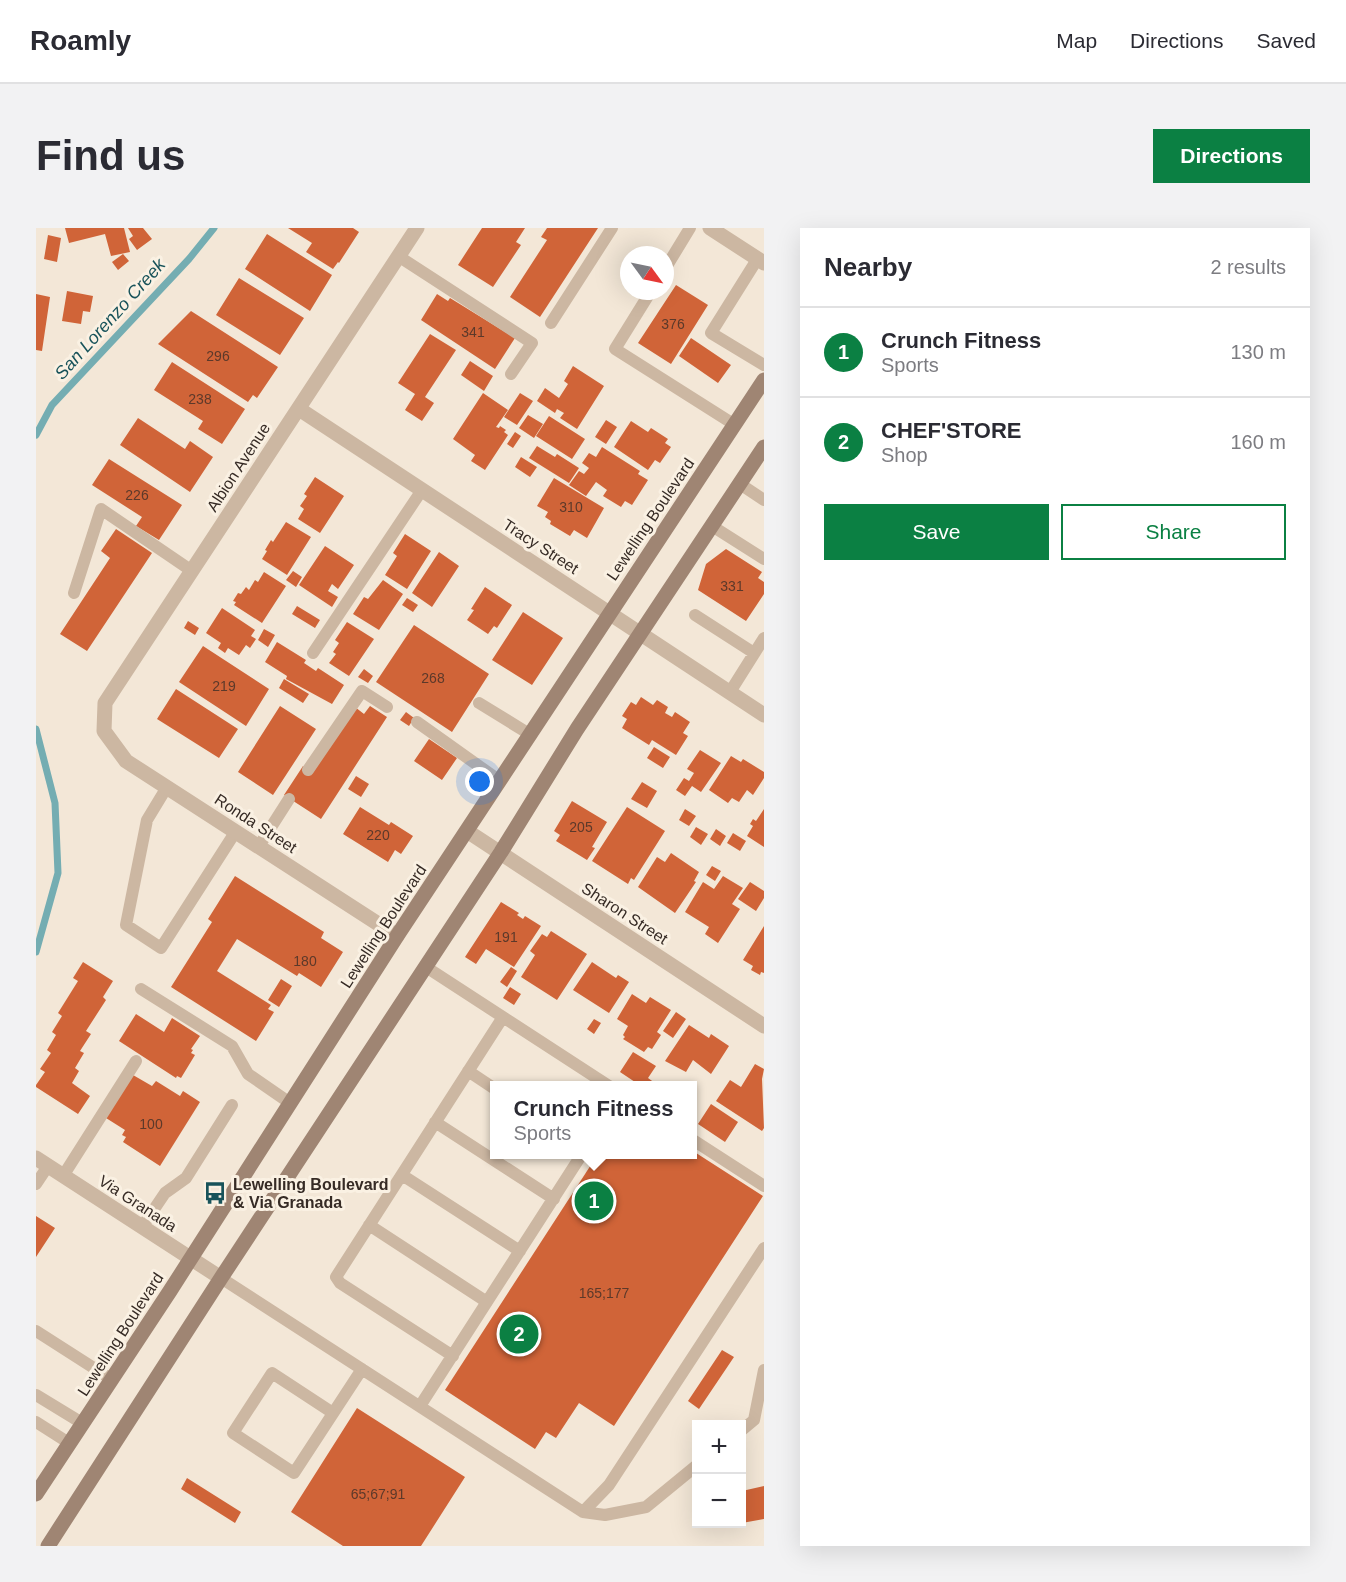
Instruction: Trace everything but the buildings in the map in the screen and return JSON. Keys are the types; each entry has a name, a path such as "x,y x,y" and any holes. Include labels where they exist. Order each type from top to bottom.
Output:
{"main road":[{"name":"Lewelling Boulevard","path":"36,1494 191,1258 397,936 764,380"},
{"path":"48,1546 501,852 640,633 764,447"}],"street":[{"name":"Albion Avenue","path":"104,731 105,703 417,228"},
{"path":"710,228 761,261"},
{"name":"Tracy Street","path":"299,409 764,715"},
{"name":"Ronda Street","path":"104,731 126,761 397,936"},
{"name":"Sharon Street","path":"467,831 764,1026"},
{"name":"Via Granada","path":"42,1162 221,1278"}],"lane":[{"path":"551,323 612,228"},
{"path":"674,254 690,228"},
{"path":"398,256 532,343 511,374"},
{"path":"761,261 711,333 764,365"},
{"path":"645,300 615,349 735,425"},
{"path":"740,484 764,500"},
{"path":"313,653 422,490"},
{"path":"74,593 100,508 192,571"},
{"path":"712,526 764,559"},
{"path":"694,615 754,653"},
{"path":"730,693 764,638"},
{"path":"308,770 362,691 387,707"},
{"path":"479,703 531,735"},
{"path":"417,722 500,781"},
{"path":"167,787 147,820 126,926 161,948 236,831"},
{"path":"259,846 290,799"},
{"path":"426,967 601,1081"},
{"path":"141,989 232,1046 248,1074 290,1103"},
{"path":"453,1356 340,1283 336,1277 503,1017"},
{"path":"63,1176 136,1061"},
{"path":"468,1071 490,1086"},
{"path":"142,1227 165,1193 186,1178 232,1105"},
{"path":"435,1122 490,1158"},
{"path":"697,1143 764,1186"},
{"path":"492,1159 554,1199"},
{"path":"420,1406 579,1159"},
{"path":"36,1184 42,1162"},
{"path":"402,1175 520,1251"},
{"path":"369,1225 487,1302"},
{"path":"583,1512 609,1485 764,1248"},
{"path":"221,1278 583,1512 605,1515 646,1507 692,1469"},
{"path":"36,1331 111,1379"},
{"path":"333,1413 272,1373 233,1433 294,1473 362,1369"},
{"path":"759,1421 764,1370"},
{"path":"36,1395 82,1424"},
{"path":"36,1422 69,1443"}],"waterway":[{"name":"San Lorenzo Creek","path":"36,435 52,405 189,259 214,228"},
{"name":"San Lorenzo Creek","path":"36,729 55,803 58,873 36,952"}],"place":[{"name":"Lewelling Boulevard & Via Granada","path":"215,1193"},
{"name":"Crunch Fitness","path":"594,1201"},
{"name":"CHEF'STORE","path":"519,1334"}]}
